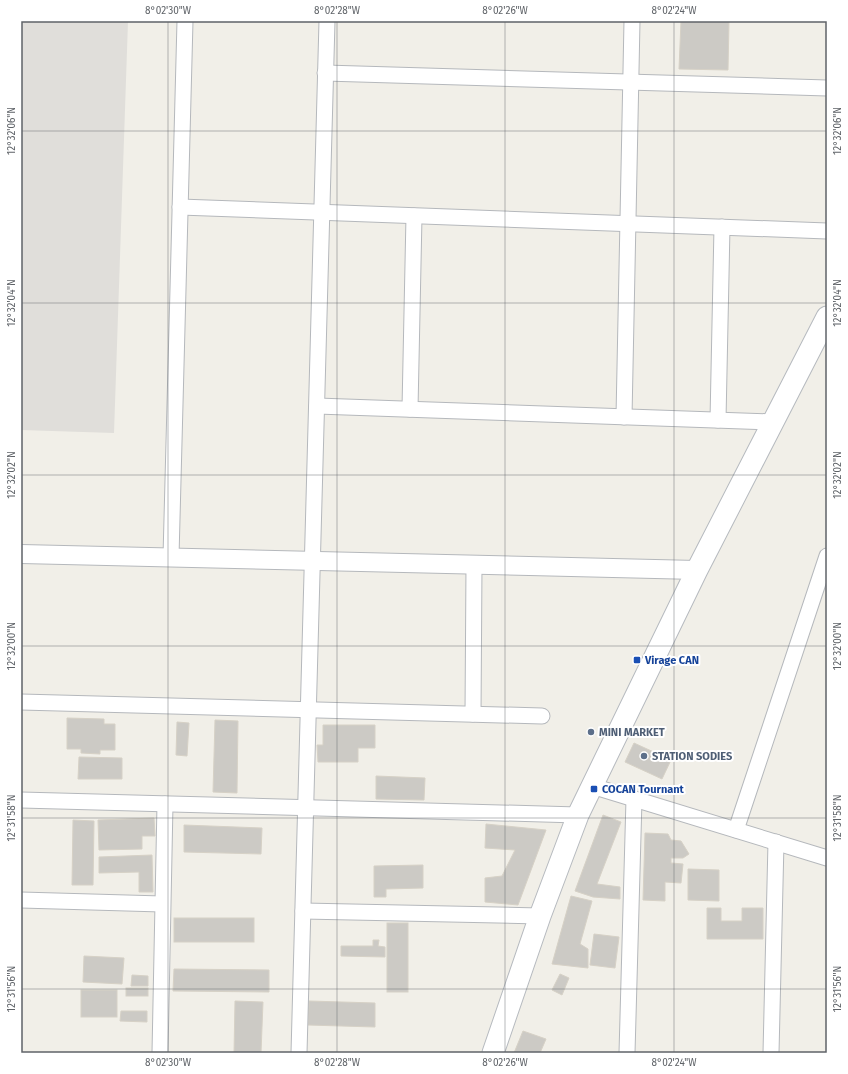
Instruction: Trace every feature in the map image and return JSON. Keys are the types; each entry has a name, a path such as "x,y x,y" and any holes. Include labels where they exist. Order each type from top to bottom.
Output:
{"main road":[{"path":"493,1053 540,916 578,815 697,570 824,330"}],"street":[{"path":"171,557 185,21"},
{"path":"299,1053 327,21"},
{"path":"624,417 632,21"},
{"path":"326,73 827,88"},
{"path":"180,207 827,231"},
{"path":"410,409 414,216"},
{"path":"718,420 722,227"},
{"path":"317,406 774,422"},
{"path":"21,554 697,570"},
{"path":"736,830 827,556"},
{"path":"473,714 474,565"},
{"path":"21,702 542,716"},
{"path":"592,786 827,858"},
{"path":"627,1053 634,799"},
{"path":"21,800 578,815"},
{"path":"160,1053 165,804"},
{"path":"771,1053 776,842"},
{"path":"21,900 162,904"},
{"path":"303,911 540,916"}],"shaded area":[{"path":"21,21 128,21 114,433 21,430"}],"building":[{"path":"681,21 729,21 728,70 679,69"},
{"path":"67,718 104,719 104,724 115,724 115,750 100,750 100,754 81,753 81,749 67,749"},
{"path":"215,720 238,721 237,793 213,792"},
{"path":"177,722 189,723 187,756 176,755"},
{"path":"323,725 375,725 375,748 358,748 358,762 318,762 317,745 323,745"},
{"path":"634,743 671,760 662,779 625,762"},
{"path":"79,757 122,758 122,779 78,779"},
{"path":"376,776 425,778 424,800 376,799"},
{"path":"603,815 621,822 597,884 620,887 620,899 593,897 575,891"},
{"path":"154,818 155,836 142,836 142,849 99,850 98,820"},
{"path":"73,820 94,821 93,885 72,885"},
{"path":"486,824 546,830 518,905 485,902 485,878 502,876 515,850 485,848"},
{"path":"184,825 262,828 261,854 184,852"},
{"path":"645,833 668,834 671,840 681,841 689,854 683,858 671,858 671,863 683,864 681,883 665,882 665,901 643,900"},
{"path":"152,855 153,892 139,892 139,872 99,873 99,857"},
{"path":"423,865 423,888 386,889 386,897 374,897 374,866"},
{"path":"688,869 719,870 719,901 688,900"},
{"path":"571,896 592,901 580,944 588,949 588,968 552,964"},
{"path":"707,908 721,908 721,921 742,921 742,908 763,908 763,939 707,939"},
{"path":"174,918 254,918 254,942 174,942"},
{"path":"387,923 408,923 408,992 387,992"},
{"path":"594,934 619,937 615,968 590,965"},
{"path":"373,940 379,940 378,946 385,947 385,957 341,956 341,946 373,946"},
{"path":"84,956 124,958 122,984 83,982"},
{"path":"174,969 269,970 269,992 173,991"},
{"path":"560,974 569,978 562,995 552,990"},
{"path":"132,975 148,976 148,986 131,986"},
{"path":"126,988 148,988 148,996 126,996"},
{"path":"81,990 117,990 117,1017 81,1017"},
{"path":"235,1001 263,1002 261,1053 234,1053"},
{"path":"309,1001 375,1003 375,1027 308,1025"},
{"path":"121,1011 147,1011 147,1022 120,1021"},
{"path":"523,1031 546,1039 540,1053 514,1053"}],"place":[{"name":"Virage CAN","path":"637,660"},
{"name":"MINI MARKET","path":"591,732"},
{"name":"STATION SODIES","path":"644,756"},
{"name":"COCAN Tournant","path":"594,789"}]}
